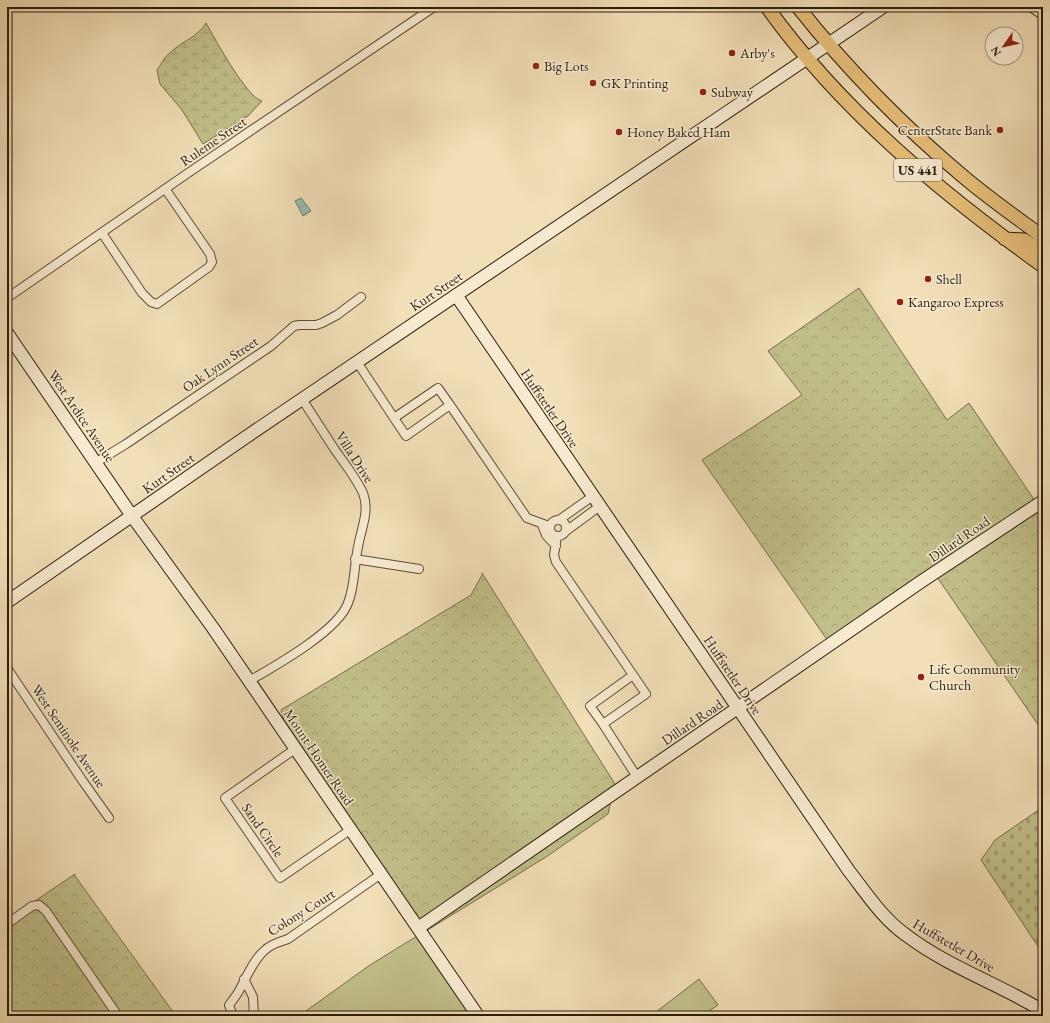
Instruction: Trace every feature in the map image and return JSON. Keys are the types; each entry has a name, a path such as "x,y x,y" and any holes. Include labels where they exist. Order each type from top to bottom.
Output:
{"main road":[{"name":"US 441","path":"767,7 807,58 853,107 900,153 949,196 1043,266"},
{"name":"US 441","path":"798,7 828,44 894,114 967,179 1043,237"},
{"path":"1005,239 1024,240 1043,252"}],"street":[{"name":"Ruleme Street","path":"7,298 166,190 191,171 434,7"},
{"name":"Kurt Street","path":"7,602 302,399 883,7"},
{"path":"1034,7 1043,13"},
{"path":"102,233 142,293 152,302 157,304 209,267 212,262 210,254 166,190"},
{"name":"Huffstetler Drive","path":"456,295 849,871 872,902 905,935 928,950 1043,1012"},
{"name":"Oak Lynn Street","path":"95,463 126,444 266,350 294,326 299,324 316,325 322,323 337,315 361,298"},
{"name":"West Ardice Avenue","path":"7,333 132,516"},
{"path":"357,362 406,436 450,405"},
{"path":"394,418 438,388 528,518 545,525 550,532 557,536 562,535 600,506"},
{"name":"Villa Drive","path":"249,681 308,644 333,626 349,602 352,587 355,559 366,512 363,494 355,479 302,399"},
{"path":"545,525 559,520 593,496"},
{"name":"Dillard Road","path":"418,928 638,778 922,581 1043,501"},
{"path":"582,503 590,513"},
{"name":"Mount Homer Road","path":"132,516 213,628 478,1016"},
{"path":"559,520 564,523 566,531"},
{"path":"545,525 546,535 556,546"},
{"path":"557,536 554,555 556,562 646,694 603,724"},
{"path":"355,559 419,569"},
{"name":"West Seminole Avenue","path":"7,668 109,818"},
{"path":"633,675 590,706 638,778"},
{"name":"Sand Circle","path":"296,749 224,798 280,878 350,830"},
{"name":"Colony Court","path":"233,1016 229,1004 239,991 244,979 259,956 265,950 272,945 288,939 381,874"},
{"path":"7,924 32,906 39,905 46,911 118,1016"},
{"path":"244,979 253,997 254,1016"}],"green space":[{"path":"206,23 240,79 248,90 262,101 248,116 203,144 182,110 160,84 157,70 163,60 175,48 199,32"},
{"path":"859,288 947,420 969,403 1035,501 828,641 702,460 802,395 768,351"},
{"path":"1040,508 1043,513 1043,732 937,577"},
{"path":"482,573 615,784 613,789 419,922 285,725 281,710 471,595"},
{"path":"611,801 608,814 546,857 426,931 424,929"},
{"path":"1043,807 1043,954 981,860 995,840"},
{"path":"75,874 176,1016 7,1016 7,920"},
{"path":"417,936 472,1016 299,1016 370,965"},
{"path":"699,979 718,1005 702,1016 659,1016 656,1012"}],"water":[{"path":"301,198 311,211 303,216 295,201"}],"place":[{"name":"Arby's","path":"732,53"},
{"name":"Big Lots","path":"536,66"},
{"name":"GK Printing","path":"593,83"},
{"name":"Subway","path":"703,92"},
{"name":"CenterState Bank","path":"1000,130"},
{"name":"Honey Baked Ham","path":"619,132"},
{"name":"Shell","path":"928,279"},
{"name":"Kangaroo Express","path":"900,302"},
{"name":"Life Community Church","path":"921,677"}]}
